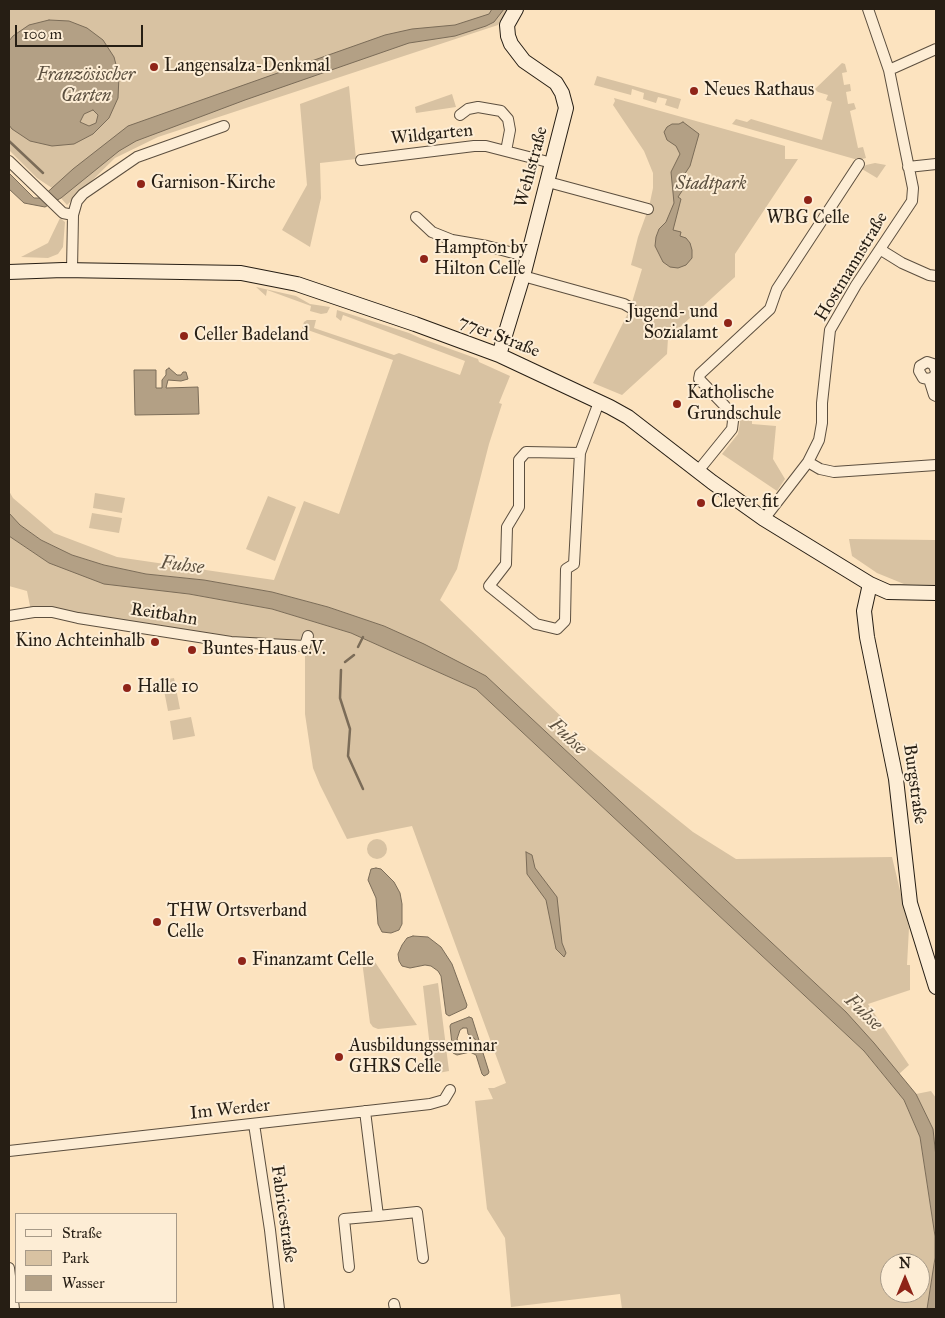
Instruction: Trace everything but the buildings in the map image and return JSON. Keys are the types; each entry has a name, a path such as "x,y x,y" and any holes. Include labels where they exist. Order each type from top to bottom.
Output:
{"street":[{"name":"Wehlstraße","path":"499,355 528,258 564,120 566,103 556,83 524,61 511,44 507,25 516,9"},
{"name":"Hostmannstraße","path":"764,519 808,462 819,440 830,330 856,284 881,250 912,201 912,188 889,70 868,9"},
{"path":"889,70 936,48"},
{"name":"Wildgarten","path":"460,115 478,106 501,111 508,119 510,130 506,151"},
{"path":"72,270 74,210 83,194 137,157 224,126"},
{"name":"Wildgarten","path":"361,160 486,146 552,164"},
{"path":"9,161 63,212 74,210"},
{"path":"698,472 732,429 733,421 730,412 699,379 700,374 770,309 777,289 859,164"},
{"path":"908,167 936,164"},
{"path":"548,182 648,209"},
{"path":"416,217 432,232 452,240 487,246 528,258"},
{"path":"881,250 902,263 929,275 936,276"},
{"name":"77er Straße","path":"9,272 72,270 241,273 297,284 415,324 499,355 599,402 628,418 698,472 764,519 870,584 888,592 936,593"},
{"path":"523,276 624,304 631,308"},
{"path":"934,374 934,395 936,396"},
{"path":"580,453 526,452 519,460 519,508 507,527 506,564 490,586 536,624 557,630 565,621 566,569 574,564 580,453 599,402"},
{"path":"808,462 820,470 834,472 936,465"},
{"name":"Burgstraße","path":"870,584 864,612 866,628 896,779 910,903 936,987"},
{"name":"Reitbahn","path":"9,616 34,612 52,612 78,618 240,642 305,646 308,636"},
{"name":"Im Werder","path":"9,1151 437,1102 444,1100 450,1090"},
{"path":"365,1111 378,1216"},
{"name":"Fabricestraße","path":"254,1124 270,1230 279,1309"},
{"path":"349,1267 344,1220 417,1212 423,1258"},
{"path":"9,1268 14,1309"}],"green space":[{"name":"Französischer Garten","path":"9,9 509,9 498,25 158,137 115,158 67,205 52,188 37,178 9,150"},
{"path":"842,63 845,64 847,72 842,73 844,85 850,84 851,91 846,92 848,104 854,103 856,109 850,111 858,148 863,147 866,158 858,160 732,124 736,119 747,122 751,119 822,140 832,102 826,100 828,95 815,89"},
{"path":"597,76 681,99 678,109 665,105 667,99 658,97 656,103 643,99 644,93 632,89 631,95 594,85"},
{"path":"349,86 356,159 320,163 321,198 310,247 282,230 307,185 300,104"},
{"path":"452,94 456,107 416,113 415,107"},
{"name":"Stadtpark","path":"614,98 785,146 785,159 798,159 735,254 735,277 668,338 667,354 622,395 593,383 630,309 642,269 631,265 638,237 649,207 653,188 653,173 644,151 613,105"},
{"path":"875,163 886,165 877,178 862,169 866,165"},
{"path":"60,218 65,222 63,247 58,254 48,258 21,257 48,243"},
{"path":"256,287 296,296 310,304 330,307 327,313 321,314 310,311 311,306 267,290 266,296"},
{"path":"337,310 409,333 478,359 479,362 510,376 499,403 502,404 489,444 457,569 440,600 568,723 565,729 693,832 736,859 892,857 909,928 907,965 910,965 910,990 868,1004 909,1065 899,1074 846,1012 486,676 384,626 328,607 272,592 204,580 146,574 104,565 72,555 41,540 20,525 9,513 9,491 13,498 54,533 117,557 274,580 304,501 339,514 393,360 302,328 304,322 316,320 314,328 394,355 399,353 460,375 465,361 343,315 341,321 336,317"},
{"path":"738,414 752,417 752,424 776,426 773,459 785,479 777,491 722,454 738,434 740,423"},
{"path":"95,493 125,498 122,513 93,508"},
{"path":"268,496 296,507 275,561 246,549"},
{"path":"92,513 122,518 119,533 89,528"},
{"path":"9,536 49,563 189,594 272,609 351,633 476,689 864,1051 904,1100 920,1137 935,1236 935,1258 930,1290 930,1253 880,1253 880,1303 928,1303 927,1309 622,1309 620,1294 511,1307 505,1238 487,1209 475,1101 493,1099 488,1088 494,1088 506,1083 412,826 347,839 320,785 313,768 305,714 305,647 78,618 32,616 27,591 9,586"},
{"path":"849,539 936,540 936,585 904,584 877,573 852,556"},
{"path":"174,678 180,709 168,711 162,680"},
{"path":"191,717 195,736 173,740 170,721"},
{"path":"377,839 384,842 387,849 384,856 377,859 370,856 367,849 370,842"},
{"path":"371,956 417,1025 378,1029 370,1023 362,961"},
{"path":"438,983 449,1071 433,1074 423,986"},
{"path":"931,1091 936,1098 936,1157 933,1129 916,1094"}],"water":[{"path":"492,9 504,9 494,22 486,26 455,36 409,43 245,100 136,141 119,151 61,198 45,207 24,203 9,189 9,173 34,198 41,198 73,169 128,126 385,35 412,29 455,25 489,14"},
{"path":"49,20 69,21 87,28 103,40 114,57 119,76 118,98 109,118 93,134 74,144 52,146 30,141 9,125 9,41 29,25","holes":["93,110 98,115 96,123 89,126 80,122 84,114"]},
{"path":"683,122 699,134 690,166 684,175 687,178 684,188 678,197 681,199 673,230 681,232 680,236 686,238 690,243 692,258 686,265 678,268 670,267 663,262 655,246 659,229 666,222 674,203 671,172 680,154 676,146 667,140 664,132 672,124"},
{"path":"169,368 177,375 186,372 188,379 181,381 168,380 166,388 198,387 199,414 135,415 134,370 156,370 156,388 162,388 162,380 166,375 166,370"},
{"path":"9,513 20,525 41,540 72,555 104,565 146,574 204,580 272,592 328,607 384,626 486,676 846,1012 916,1094 933,1129 936,1157 936,1309 927,1309 928,1303 930,1303 935,1258 935,1236 920,1137 904,1100 864,1051 476,689 351,633 272,609 189,594 104,584 49,563 9,536"},
{"path":"526,852 532,855 535,868 557,897 562,943 566,953 564,957 556,949 546,900 527,874"},
{"path":"371,869 381,869 394,882 400,893 402,924 399,930 391,933 382,932 378,924 376,898 368,880"},
{"path":"413,936 428,937 441,947 452,964 467,1005 466,1008 449,1016 446,1014 441,976 438,971 431,966 425,965 410,968 402,966 398,954 407,938"},
{"path":"469,1017 472,1018 489,1072 488,1074 484,1076 482,1074 476,1055 470,1052 457,1055 453,1053 451,1024","holes":["467,1028 468,1034 475,1039 476,1044 473,1046 459,1043 457,1039 460,1030"]}],"waterway":[{"path":"9,141 43,173"},
{"path":"358,647 363,637"},
{"path":"345,662 354,655"},
{"path":"341,670 340,698 350,729 348,756 363,789"}],"place":[{"name":"Langensalza-Denkmal","path":"154,67"},
{"name":"Neues Rathaus","path":"694,91"},
{"name":"Garnison-Kirche","path":"141,184"},
{"name":"WBG Celle","path":"808,200"},
{"name":"Hampton by Hilton Celle","path":"424,259"},
{"name":"Jugend- und Sozialamt","path":"728,323"},
{"name":"Celler Badeland","path":"184,336"},
{"name":"Katholische Grundschule","path":"677,404"},
{"name":"Clever fit","path":"701,503"},
{"name":"Kino Achteinhalb","path":"155,642"},
{"name":"Buntes Haus e.V.","path":"192,650"},
{"name":"Halle 10","path":"127,688"},
{"name":"THW Ortsverband Celle","path":"157,922"},
{"name":"Finanzamt Celle","path":"242,961"},
{"name":"Ausbildungsseminar GHRS Celle","path":"339,1057"}],"water label":[{"name":"Fuhse","path":"182,566"},
{"name":"Fuhse","path":"567,737"},
{"name":"Fuhse","path":"863,1013"}]}
